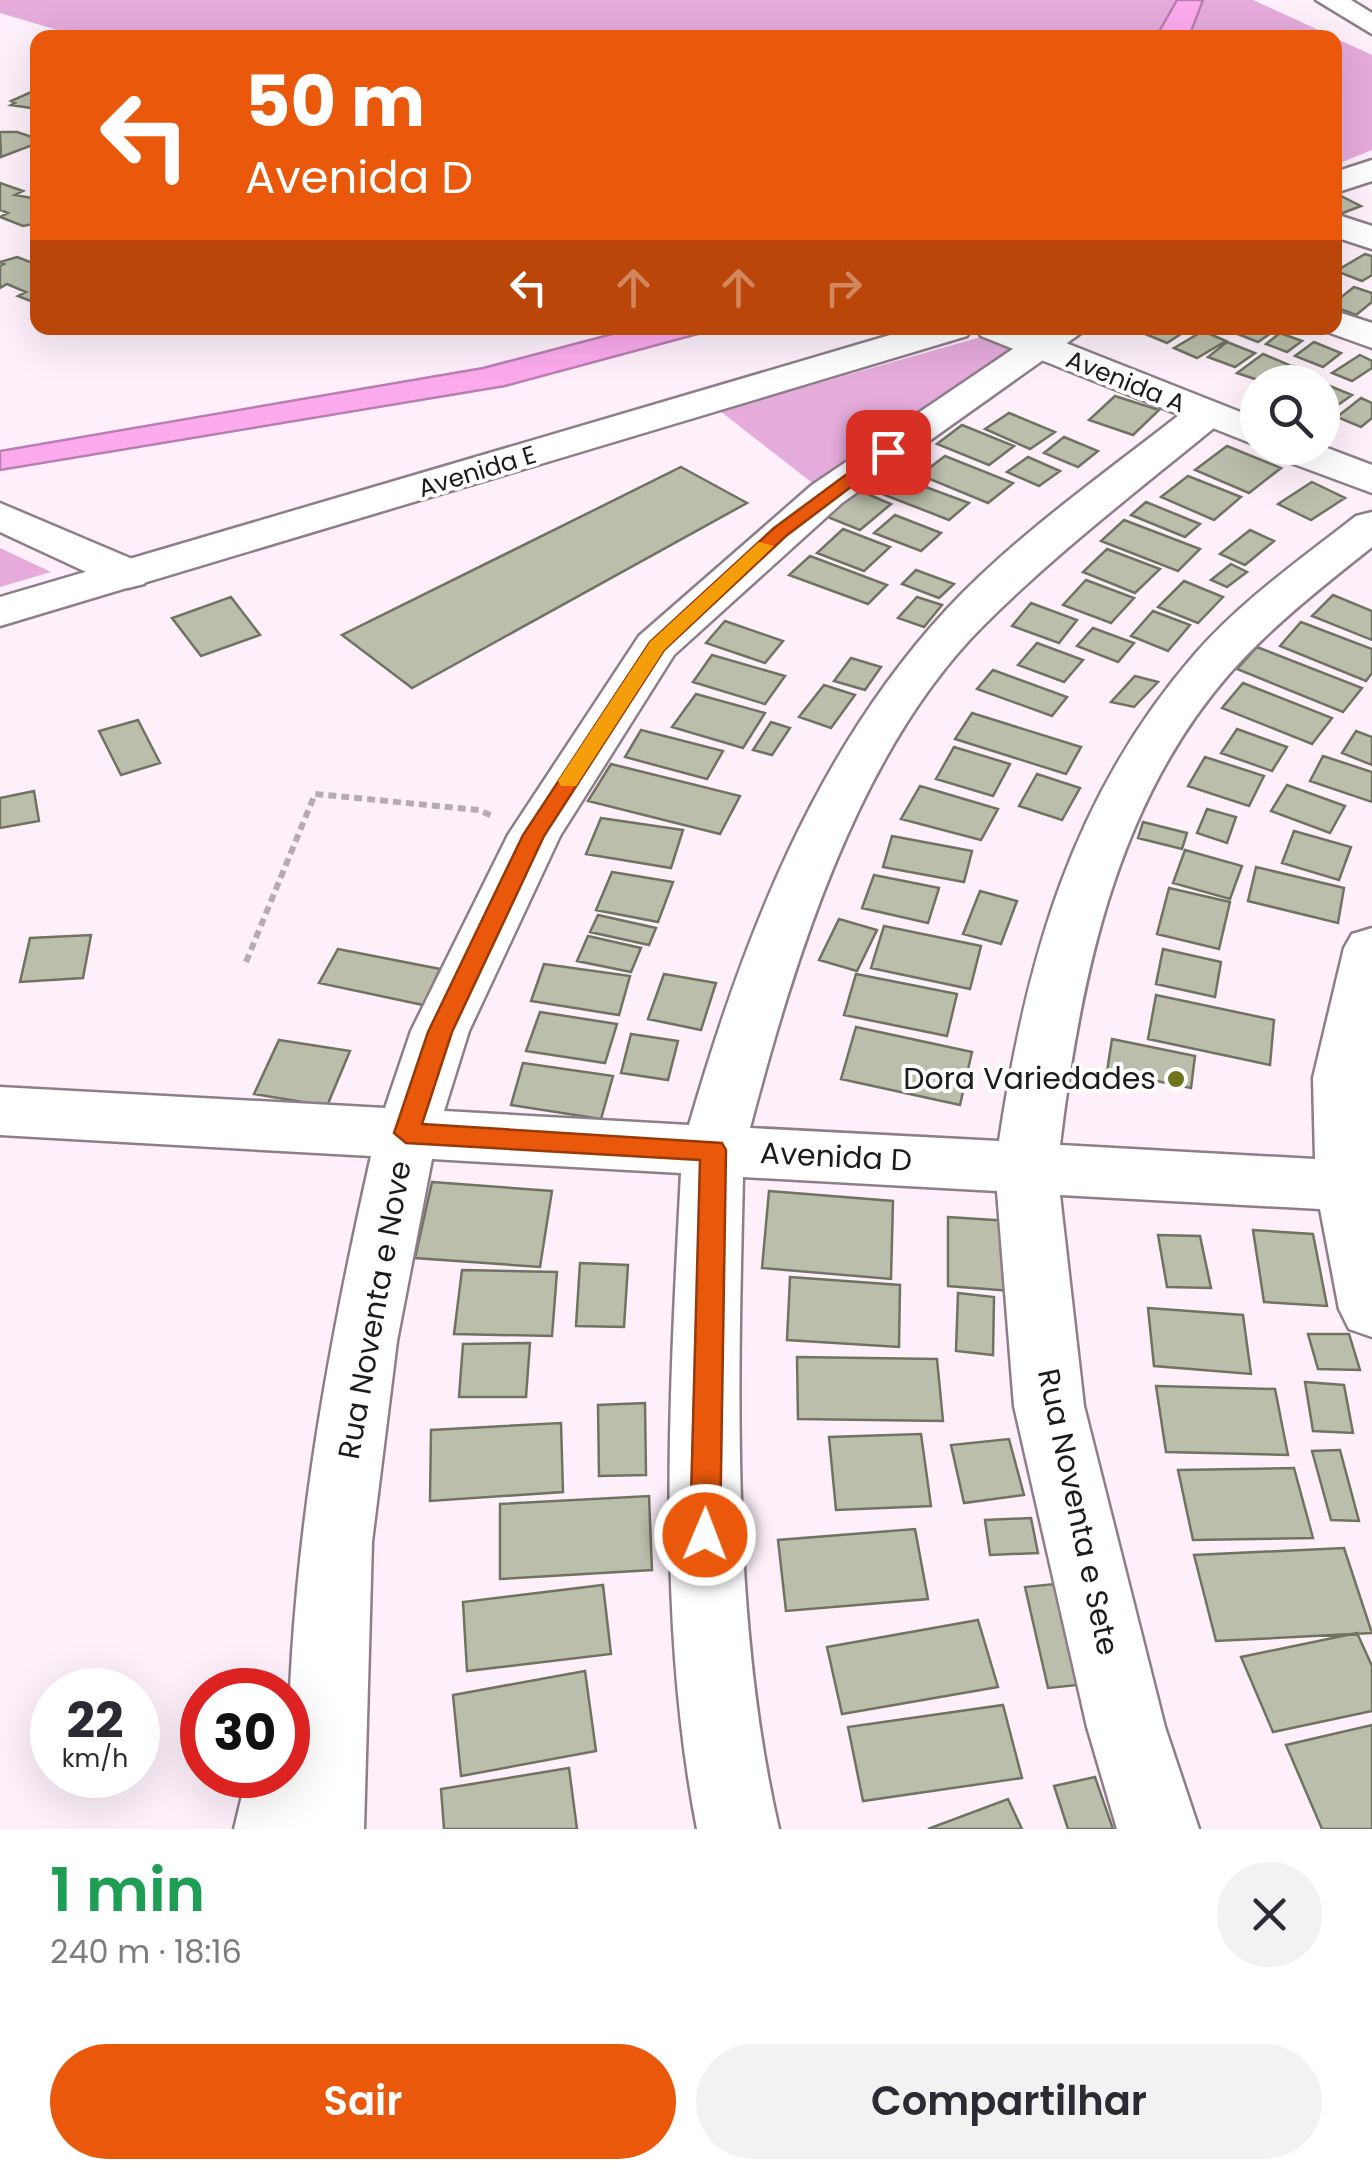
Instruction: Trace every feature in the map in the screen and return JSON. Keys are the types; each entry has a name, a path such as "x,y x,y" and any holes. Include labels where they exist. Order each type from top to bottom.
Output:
{"street":[{"path":"1330,0 1372,25"},
{"path":"1342,181 1372,170"},
{"path":"1342,227 1372,238"},
{"path":"1342,325 1372,336"},
{"name":"Avenida E","path":"0,612 930,335"},
{"name":"Avenida A","path":"1051,336 1240,420"},
{"name":"Rua Noventa e Nove","path":"323,1829 336,1542 363,1341 406,1133 440,1032 534,835 656,646 826,494 1051,336"},
{"path":"738,1829 728,1782 705,1535 713,1150 757,991 840,794 905,692 965,616 1060,532 1240,420"},
{"path":"1340,445 1372,458"},
{"path":"1334,465 1372,480"},
{"path":"0,516 128,574"},
{"name":"Rua Noventa e Sete","path":"1158,1829 1126,1727 1049,1406 1026,1168 1044,1043 1069,930 1113,817 1158,736 1213,663 1290,590 1372,525"},
{"path":"1372,948 1343,1078 1360,1187 1372,1310"},
{"name":"Avenida D","path":"0,1112 1360,1187"},
{"path":"309,1668 336,1542"},
{"path":"275,1829 282,1798"}],"path":[{"path":"246,962 315,794 479,810 534,835"}],"shaded area":[{"path":"0,0 1253,0 1319,30 57,30 0,13"},
{"path":"1177,0 1203,0 1192,30 1160,30"},
{"path":"1342,41 1372,55 1372,150 1342,162"},
{"path":"608,335 694,335 505,386 0,470 0,451 483,368"},
{"path":"988,335 1024,352 824,492 720,411"},
{"path":"0,548 51,572 0,587"}],"building":[{"path":"30,93 30,108 11,105 15,103 11,101"},
{"path":"0,132 30,136 30,146 1,157"},
{"path":"0,183 23,191 15,195 30,198 30,225 23,226 0,217 8,213 0,210"},
{"path":"1342,196 1361,206 1342,213"},
{"path":"1365,254 1372,256 1372,275 1362,281 1342,273 1342,267"},
{"path":"17,257 30,262 30,301 18,296 26,292 7,284 0,288 0,266 4,264 0,262"},
{"path":"1354,287 1372,293 1372,302 1356,315 1342,310 1342,296"},
{"path":"1148,335 1179,335 1167,343"},
{"path":"1196,335 1212,335 1226,341 1197,358 1174,348"},
{"path":"1240,335 1268,335 1258,342"},
{"path":"1277,335 1302,341 1287,352 1266,344"},
{"path":"1227,342 1255,353 1235,367 1208,357"},
{"path":"1314,342 1341,353 1326,365 1295,356"},
{"path":"1263,354 1289,365 1248,365"},
{"path":"1360,355 1372,361 1372,368 1352,381 1340,376 1340,368"},
{"path":"1340,390 1352,395 1340,404"},
{"path":"1115,396 1159,410 1133,435 1089,420"},
{"path":"1361,398 1372,403 1372,418 1361,427 1340,418"},
{"path":"1009,413 1055,432 1030,449 985,429"},
{"path":"962,425 1014,446 989,465 937,444"},
{"path":"1064,437 1098,451 1078,467 1044,453"},
{"path":"1227,446 1240,451 1240,465 1281,468 1249,493 1195,470"},
{"path":"945,456 1013,483 988,503 920,475"},
{"path":"1028,457 1060,471 1039,486 1007,472"},
{"path":"681,467 747,503 412,688 342,635"},
{"path":"1188,476 1241,497 1214,520 1161,497"},
{"path":"904,479 969,503 949,520 885,495"},
{"path":"1312,482 1345,498 1311,520 1278,504"},
{"path":"858,490 891,504 860,530 825,516"},
{"path":"1146,502 1200,524 1185,537 1131,515"},
{"path":"895,515 941,533 921,551 874,533"},
{"path":"1124,520 1200,549 1178,571 1101,541"},
{"path":"843,529 890,547 864,571 817,553"},
{"path":"1250,530 1274,541 1245,565 1220,554"},
{"path":"1107,549 1160,569 1135,593 1083,572"},
{"path":"810,556 887,585 868,604 789,575"},
{"path":"1231,564 1247,572 1227,587 1211,580"},
{"path":"916,570 954,584 939,598 902,584"},
{"path":"1086,580 1134,598 1111,623 1063,605"},
{"path":"1184,581 1223,597 1198,623 1158,607"},
{"path":"1333,595 1372,611 1372,640 1312,616"},
{"path":"231,597 260,635 201,656 172,618"},
{"path":"917,597 942,605 924,627 898,618"},
{"path":"1031,603 1077,620 1059,643 1012,626"},
{"path":"1153,611 1190,625 1168,651 1131,636"},
{"path":"725,621 783,641 765,663 706,643"},
{"path":"1301,622 1372,649 1372,673 1366,681 1280,646"},
{"path":"1093,628 1134,643 1118,662 1077,646"},
{"path":"1037,643 1083,660 1064,682 1018,665"},
{"path":"1257,647 1362,688 1343,712 1237,669"},
{"path":"712,655 785,676 765,704 693,682"},
{"path":"851,658 881,667 865,690 834,681"},
{"path":"993,670 1067,697 1052,716 977,689"},
{"path":"1135,676 1158,682 1134,707 1111,702"},
{"path":"1243,683 1332,718 1312,744 1222,708"},
{"path":"824,685 855,695 831,728 799,717"},
{"path":"696,694 765,713 743,748 672,727"},
{"path":"972,713 1081,747 1066,774 955,739"},
{"path":"138,720 160,763 121,775 99,731"},
{"path":"771,722 790,728 772,755 753,750"},
{"path":"1237,729 1287,747 1272,771 1221,753"},
{"path":"641,730 723,751 707,779 625,757"},
{"path":"1356,731 1372,737 1372,765 1342,753"},
{"path":"954,747 1010,764 993,796 936,779"},
{"path":"1323,756 1372,772 1372,802 1310,781"},
{"path":"1205,757 1264,776 1249,806 1188,786"},
{"path":"611,764 740,796 720,834 588,801"},
{"path":"1037,774 1080,788 1062,820 1019,806"},
{"path":"1287,785 1345,806 1330,833 1271,811"},
{"path":"920,786 998,809 981,840 901,819"},
{"path":"34,791 39,821 0,828 0,798"},
{"path":"1207,809 1236,817 1227,843 1197,833"},
{"path":"601,818 683,830 671,868 586,854"},
{"path":"1143,822 1187,833 1182,849 1138,838"},
{"path":"1294,831 1351,847 1339,880 1282,863"},
{"path":"892,836 972,851 964,882 883,867"},
{"path":"1185,850 1242,866 1230,899 1173,883"},
{"path":"1256,867 1344,888 1338,923 1248,901"},
{"path":"612,872 673,882 658,922 596,910"},
{"path":"874,875 939,888 928,923 862,908"},
{"path":"1169,888 1230,902 1219,949 1157,934"},
{"path":"980,891 1017,901 1001,944 963,934"},
{"path":"598,915 656,928 649,945 590,932"},
{"path":"839,919 877,930 857,971 819,960"},
{"path":"884,926 981,946 970,989 871,968"},
{"path":"91,935 83,978 20,982 30,938"},
{"path":"588,936 641,948 631,972 577,961"},
{"path":"338,949 440,969 423,1005 319,983"},
{"path":"1163,949 1221,962 1215,997 1156,984"},
{"path":"544,964 630,976 619,1015 531,1001"},
{"path":"664,974 716,983 701,1030 648,1019"},
{"path":"856,974 957,994 947,1036 844,1015"},
{"path":"1156,995 1274,1020 1270,1065 1148,1039"},
{"path":"540,1012 617,1024 605,1063 526,1051"},
{"path":"856,1027 972,1052 960,1105 841,1079"},
{"path":"631,1034 678,1041 668,1080 621,1073"},
{"path":"1112,1039 1195,1056 1191,1088 1107,1071"},
{"path":"279,1040 350,1051 327,1106 254,1094"},
{"path":"523,1063 613,1076 601,1119 511,1105"},
{"path":"432,1182 552,1191 540,1267 415,1258"},
{"path":"769,1191 893,1201 891,1279 762,1268"},
{"path":"948,1217 1009,1221 1011,1291 948,1286"},
{"path":"1253,1230 1313,1234 1327,1306 1264,1302"},
{"path":"1158,1235 1200,1236 1211,1288 1167,1287"},
{"path":"580,1263 628,1265 624,1327 576,1326"},
{"path":"462,1270 557,1272 552,1336 454,1334"},
{"path":"790,1277 900,1285 899,1347 787,1340"},
{"path":"958,1293 994,1297 993,1355 956,1351"},
{"path":"1148,1308 1243,1315 1251,1374 1154,1366"},
{"path":"1308,1334 1349,1334 1360,1370 1318,1369"},
{"path":"530,1343 526,1397 459,1397 463,1344"},
{"path":"797,1357 937,1359 943,1421 798,1419"},
{"path":"1305,1382 1344,1385 1353,1433 1313,1431"},
{"path":"1156,1386 1275,1389 1288,1455 1166,1452"},
{"path":"645,1403 646,1475 599,1476 598,1405"},
{"path":"561,1423 563,1492 430,1501 431,1430"},
{"path":"921,1434 931,1506 836,1510 829,1437"},
{"path":"1009,1439 1024,1495 964,1503 951,1445"},
{"path":"1340,1450 1359,1521 1331,1520 1312,1451"},
{"path":"1294,1468 1313,1538 1193,1540 1178,1470"},
{"path":"649,1496 652,1570 500,1579 500,1504"},
{"path":"1031,1518 1038,1553 990,1555 985,1520"},
{"path":"915,1529 928,1599 786,1611 778,1540"},
{"path":"1344,1548 1372,1633 1216,1641 1194,1555"},
{"path":"1054,1584 1078,1685 1048,1688 1025,1587"},
{"path":"603,1585 611,1654 467,1671 463,1602"},
{"path":"978,1620 998,1687 842,1714 827,1647"},
{"path":"1357,1633 1372,1666 1372,1711 1273,1732 1241,1657"},
{"path":"585,1671 596,1751 461,1776 453,1695"},
{"path":"1003,1705 1022,1778 863,1801 848,1727"},
{"path":"1372,1725 1372,1829 1322,1829 1286,1745"},
{"path":"569,1768 577,1829 444,1829 441,1789"},
{"path":"1095,1777 1113,1829 1068,1829 1054,1786"},
{"path":"1008,1799 1022,1829 928,1829"}],"slow traffic":[{"path":"569,781 656,646 765,546"}],"place":[{"name":"Dora Variedades","path":"1176,1079"}],"route":[{"path":"705,1535 713,1150 406,1133 440,1032 534,835 656,646 780,532 826,494 888,452"}]}
